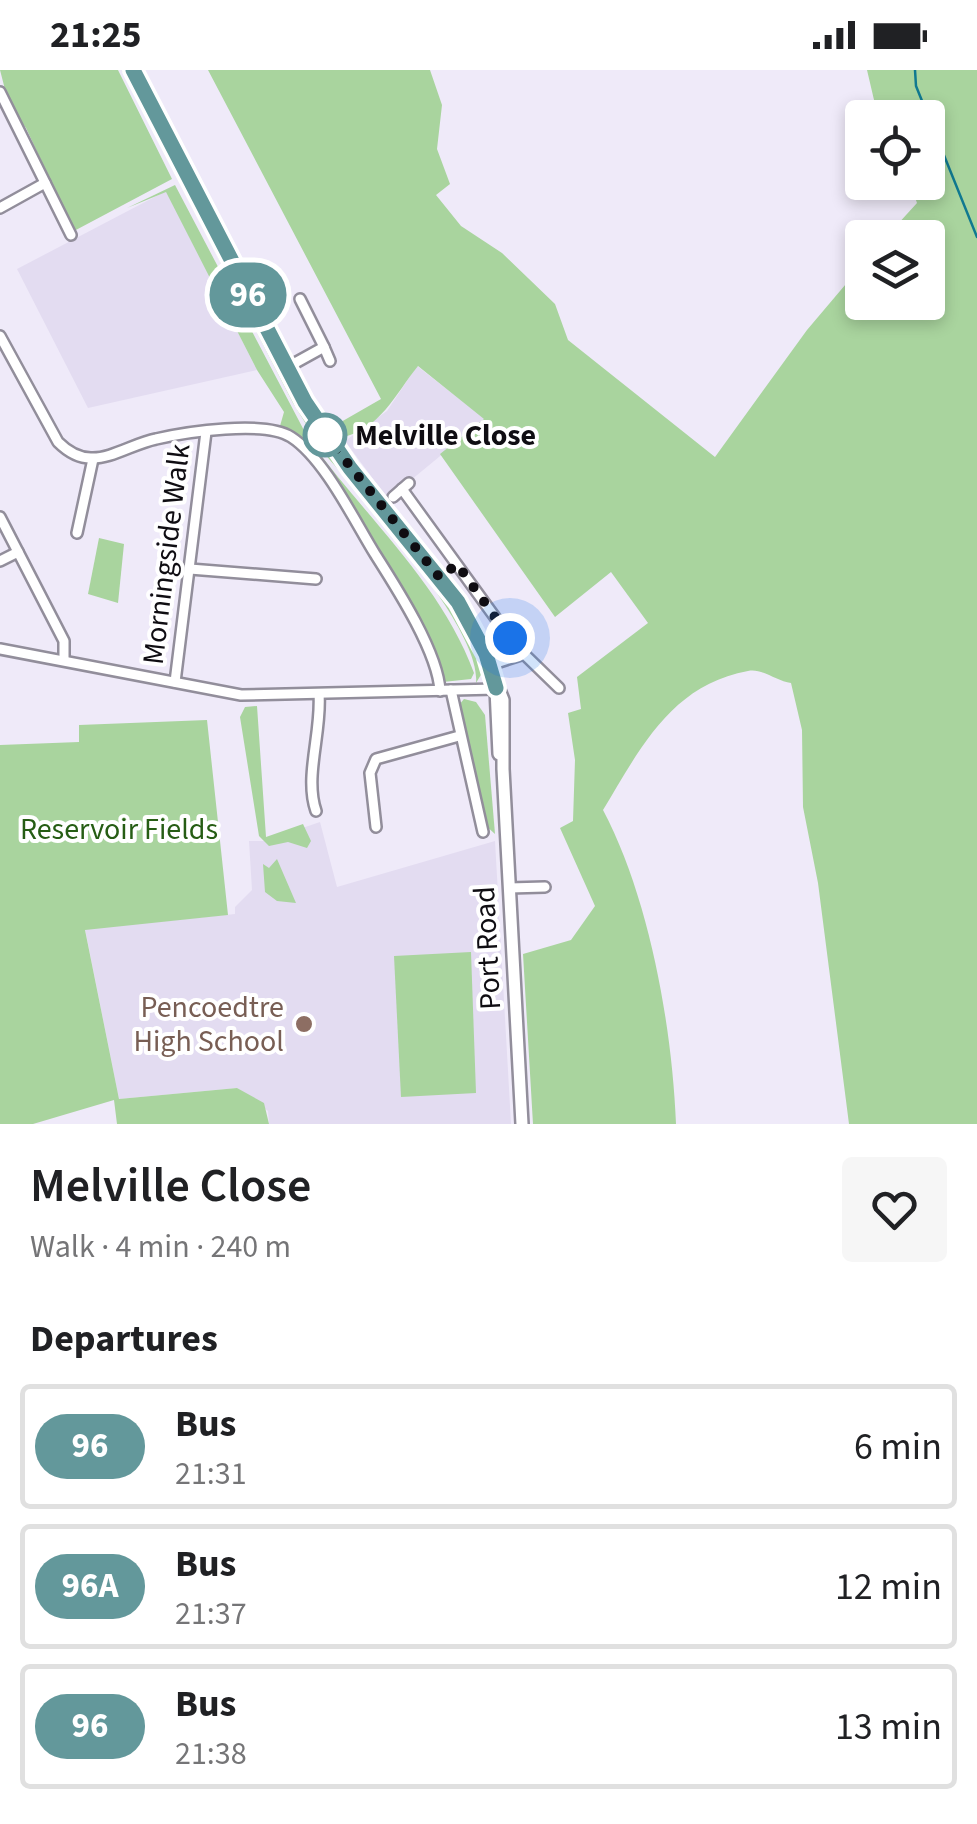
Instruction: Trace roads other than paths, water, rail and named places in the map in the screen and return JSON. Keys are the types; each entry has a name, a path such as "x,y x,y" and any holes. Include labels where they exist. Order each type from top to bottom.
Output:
{"main road":[{"name":"Port Road","path":"132,70 286,368 350,468 440,578 471,624 490,666 496,688 503,769 522,1124"}],"street":[{"path":"0,92 71,235"},
{"path":"0,208 46,183"},
{"path":"300,305 330,361"},
{"path":"0,336 58,442 70,454 93,459 155,439 206,432 276,430 305,450 404,603 446,690 483,832"},
{"path":"286,368 324,347"},
{"name":"Morningside Walk","path":"175,682 206,432"},
{"path":"77,533 93,459"},
{"path":"401,490 510,638"},
{"path":"0,517 64,641 64,660"},
{"path":"0,560 18,552"},
{"path":"440,578 457,564"},
{"path":"190,569 316,579"},
{"path":"0,650 240,695 496,688"},
{"path":"490,666 524,654 558,688"},
{"path":"316,811 311,783 320,734 319,694"},
{"path":"376,827 370,774 376,759 459,736"},
{"path":"509,888 545,886"}],"waterway":[{"path":"915,70 916,86 977,237"}],"place":[{"name":"Melville Close","path":"325,435"},
{"name":"Pencoedtre High School","path":"304,1024"}],"park label":[{"name":"Reservoir Fields","path":"119,829"}]}
